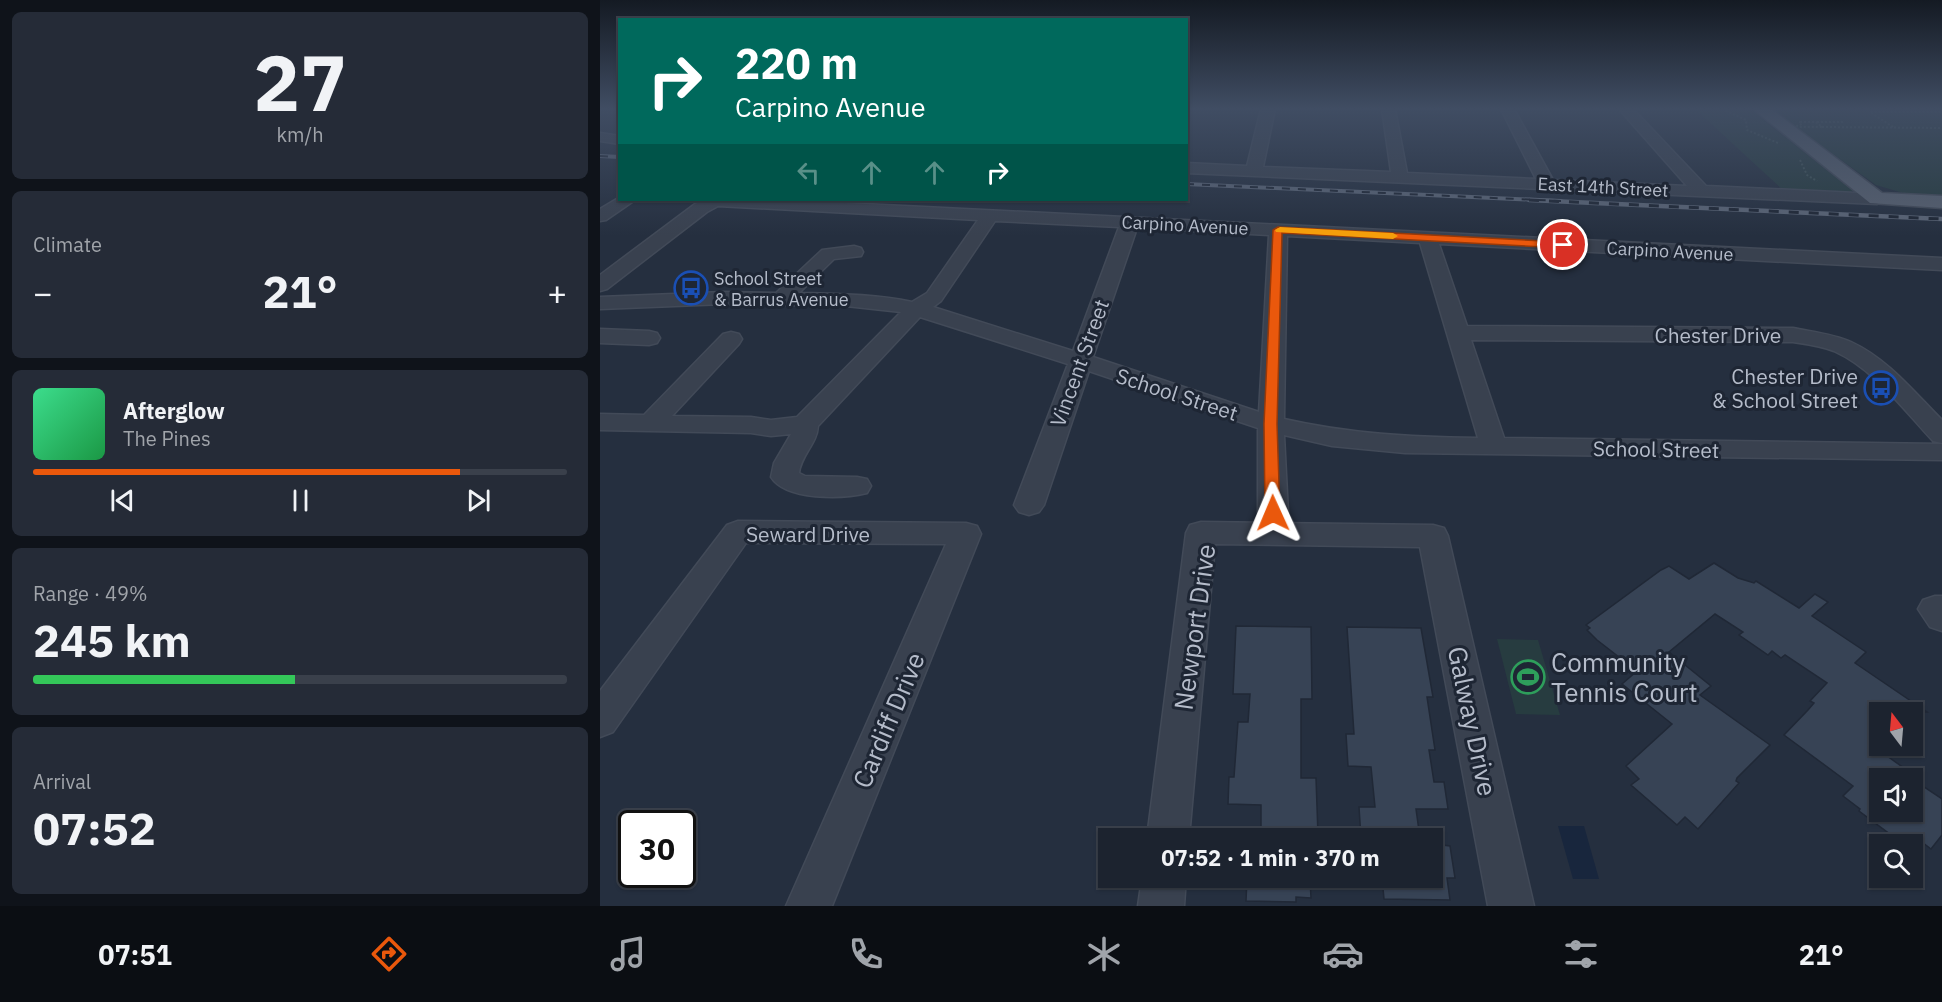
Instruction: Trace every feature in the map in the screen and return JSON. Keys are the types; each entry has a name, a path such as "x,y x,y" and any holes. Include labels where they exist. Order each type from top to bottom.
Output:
{"main road":[{"path":"1815,151 1877,199 1942,202"},
{"path":"1850,179 1884,192 1942,202"}],"street":[{"path":"1254,171 1258,151"},
{"path":"1396,151 1400,177"},
{"path":"1530,151 1547,184"},
{"path":"1665,151 1701,191"},
{"name":"East 14th Street","path":"1188,168 1877,199"},
{"path":"600,204 618,193"},
{"path":"600,216 625,201"},
{"name":"Carpino Avenue","path":"603,291 701,208 715,201 1942,264"},
{"path":"600,422 771,428 805,424 915,310 934,297 990,215"},
{"name":"Vincent Street","path":"1029,505 1130,222"},
{"path":"1273,513 1271,424 1278,230"},
{"path":"1428,238 1494,447"},
{"path":"782,299 829,254 854,252"},
{"name":"School Street","path":"603,291 674,299 846,300 892,304 958,320 1271,424 1332,438 1384,443 1494,447 1942,452"},
{"name":"Chester Drive","path":"1459,333 1793,335 1818,339 1860,355 1942,435"},
{"path":"600,336 649,338"},
{"path":"651,423 730,339"},
{"path":"805,424 806,436 788,463 784,471 785,477 790,481 806,485 857,486"},
{"name":"Seward Drive","path":"600,720 738,532 966,534"},
{"name":"Newport Drive","path":"1169,828 1201,533 1433,536"},
{"name":"Cardiff Drive","path":"809,906 966,534"},
{"name":"Galway Drive","path":"1433,536 1511,906"},
{"path":"1942,609 1935,609 1942,618"},
{"path":"1161,906 1163,888"}],"path":[{"path":"1797,154 1807,175 1822,183"}],"green space":[{"path":"1741,151 1803,151 1853,191 1848,193 1783,190"},
{"path":"1829,151 1942,151 1942,195 1903,193 1876,185"},
{"name":"Community Tennis Court","path":"1497,639 1538,640 1560,715 1516,714"}],"water":[{"path":"1558,826 1584,826 1599,879 1573,879"}],"building":[{"path":"1714,563 1738,578 1754,583 1756,581 1799,608 1815,594 1828,602 1812,616 1866,652 1855,663 1912,702 1869,702 1869,756 1887,756 1904,768 1869,768 1869,818 1843,796 1853,786 1784,735 1814,703 1810,701 1827,683 1785,655 1781,658 1772,651 1768,655 1739,635 1743,632 1715,614 1669,652 1711,686 1700,695 1770,745 1737,778 1736,781 1739,783 1698,829 1685,817 1677,825 1631,785 1639,779 1626,766 1672,724 1622,684 1637,671 1597,640 1587,630 1590,628 1586,625 1669,566 1689,579"},
{"path":"1236,626 1311,627 1312,699 1301,699 1301,778 1316,778 1318,828 1261,828 1261,805 1228,804 1229,777 1234,777 1238,722 1248,722 1250,694 1233,694"},
{"path":"1347,627 1421,628 1433,697 1427,697 1435,750 1429,750 1434,782 1444,782 1448,809 1416,809 1419,828 1360,828 1359,807 1375,807 1371,767 1348,766 1346,734 1354,734"},
{"path":"1923,786 1942,799 1942,835 1931,849 1923,843 1923,834 1890,834 1874,822 1923,822"},
{"path":"1443,845 1450,846 1455,878 1447,878 1450,900 1384,899 1383,888 1443,888"},
{"path":"1247,888 1310,888 1311,898 1296,897 1296,902 1246,901"}],"railway":[{"path":"600,156 618,157"},
{"path":"1188,184 1561,201"},
{"path":"1529,200 1942,219"}],"slow traffic":[{"path":"1280,230 1393,236"}],"place":[{"name":"School Street & Barrus Avenue","path":"691,288"},
{"name":"Chester Drive & School Street","path":"1881,388"},
{"name":"Community Tennis Court","path":"1528,677"}],"route":[{"path":"1273,513 1271,424 1278,230 1563,245"}]}
